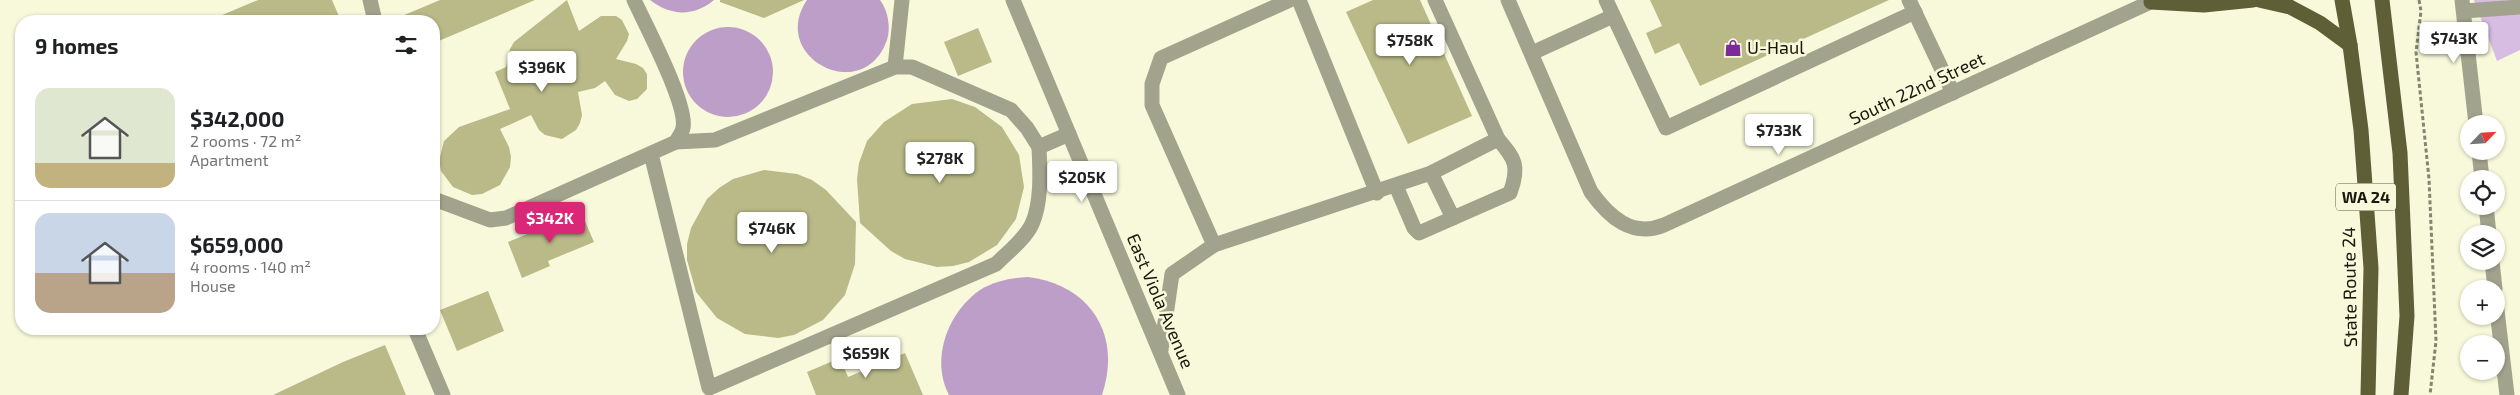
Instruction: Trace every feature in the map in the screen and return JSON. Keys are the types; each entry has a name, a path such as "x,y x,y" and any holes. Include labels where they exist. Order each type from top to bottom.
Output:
{"main road":[{"path":"2145,3 2204,5 2253,0"},
{"path":"2259,0 2290,7 2320,23 2350,45"},
{"name":"State Route 24","path":"2342,0 2361,130 2371,268 2368,395"},
{"name":"WA 24","path":"2382,0 2387,28 2400,162 2407,316 2402,395"}],"street":[{"path":"370,0 374,15"},
{"path":"634,0 674,88 680,108 683,127 676,142"},
{"path":"895,67 902,0"},
{"name":"East Viola Avenue","path":"1013,0 1161,350 1178,395"},
{"path":"1214,245 1152,105 1152,84 1161,58 1290,0"},
{"path":"1299,0 1377,193"},
{"path":"1396,186 1414,228 1419,233 1510,193 1516,177 1514,158 1498,139 1435,0"},
{"name":"South 22nd Street","path":"1508,0 1591,192 1602,207 1627,228 1644,230 1664,225 2145,3"},
{"path":"1606,0 1666,128 1912,6 1953,93"},
{"path":"2475,115 2463,6 2520,7"},
{"path":"1532,53 1613,16"},
{"path":"440,201 490,220 506,218 676,142 716,140 895,67 912,67 1011,110 1027,128 1039,147 1041,179 1032,224 1018,242 996,264 709,388 651,154"},
{"path":"1039,147 1069,134"},
{"path":"1161,350 1172,274 1214,245 1377,193 1431,173 1498,139"},
{"path":"1431,173 1453,218"},
{"path":"2499,325 2507,395"},
{"path":"418,335 443,395"}],"path":[{"path":"2419,0 2421,11 2416,52 2429,179 2436,341 2430,395"}],"shaded area":[{"path":"650,0 714,0 706,6 690,12 674,12"},
{"path":"807,0 880,0 887,14 889,30 887,40 875,60 859,70 841,72 823,66 809,55 800,40 798,21"},
{"path":"2474,0 2520,0 2520,50 2497,61"},
{"path":"719,27 737,27 753,34 766,47 773,63 773,81 766,97 753,110 737,117 719,117 703,110 690,97 683,81 683,63 690,47 703,34"},
{"path":"1028,277 1050,282 1069,290 1084,302 1096,316 1104,333 1108,352 1107,373 1102,395 949,395 941,366 942,352 945,337 959,311 969,299 991,284 1003,280"}],"building":[{"path":"258,0 332,0 338,15 222,15"},
{"path":"440,0 535,0 440,40 440,15 404,15"},
{"path":"567,0 579,31 601,16 616,16 622,20 629,34 616,59 636,64 643,68 647,74 647,89 637,99 629,101 615,95 605,81 595,88 578,92 582,115 580,123 576,130 562,139 545,135 539,130 531,115 500,129 509,147 510,167 500,185 482,194 472,195 453,187 441,171 440,157 444,141 459,127 510,109 495,72 506,67 510,49 514,42"},
{"path":"720,0 804,0 764,18 720,2"},
{"path":"1373,0 1420,0 1472,116 1408,144 1346,12"},
{"name":"U-Haul","path":"1650,0 1889,0 1700,86 1679,43 1655,54 1646,33 1662,26"},
{"path":"978,28 992,62 958,76 944,42"},
{"path":"952,99 975,107 1002,127 1019,155 1024,187 1016,219 997,245 969,262 937,267 905,259 891,251 860,223 857,179 859,163 867,141 884,122 912,104"},
{"path":"764,170 797,174 812,180 826,190 856,222 855,264 845,295 823,320 794,335 778,338 745,334 717,318 696,292 687,260 687,244 691,228 707,199 733,179"},
{"path":"581,212 594,242 548,261 550,266 522,278 508,242"},
{"path":"488,291 504,331 457,351 440,310"},
{"path":"385,345 406,395 273,395 343,362"},
{"path":"905,353 923,395 816,395 807,372 840,358 848,377"}],"place":[{"name":"U-Haul","path":"1733,48"}]}
